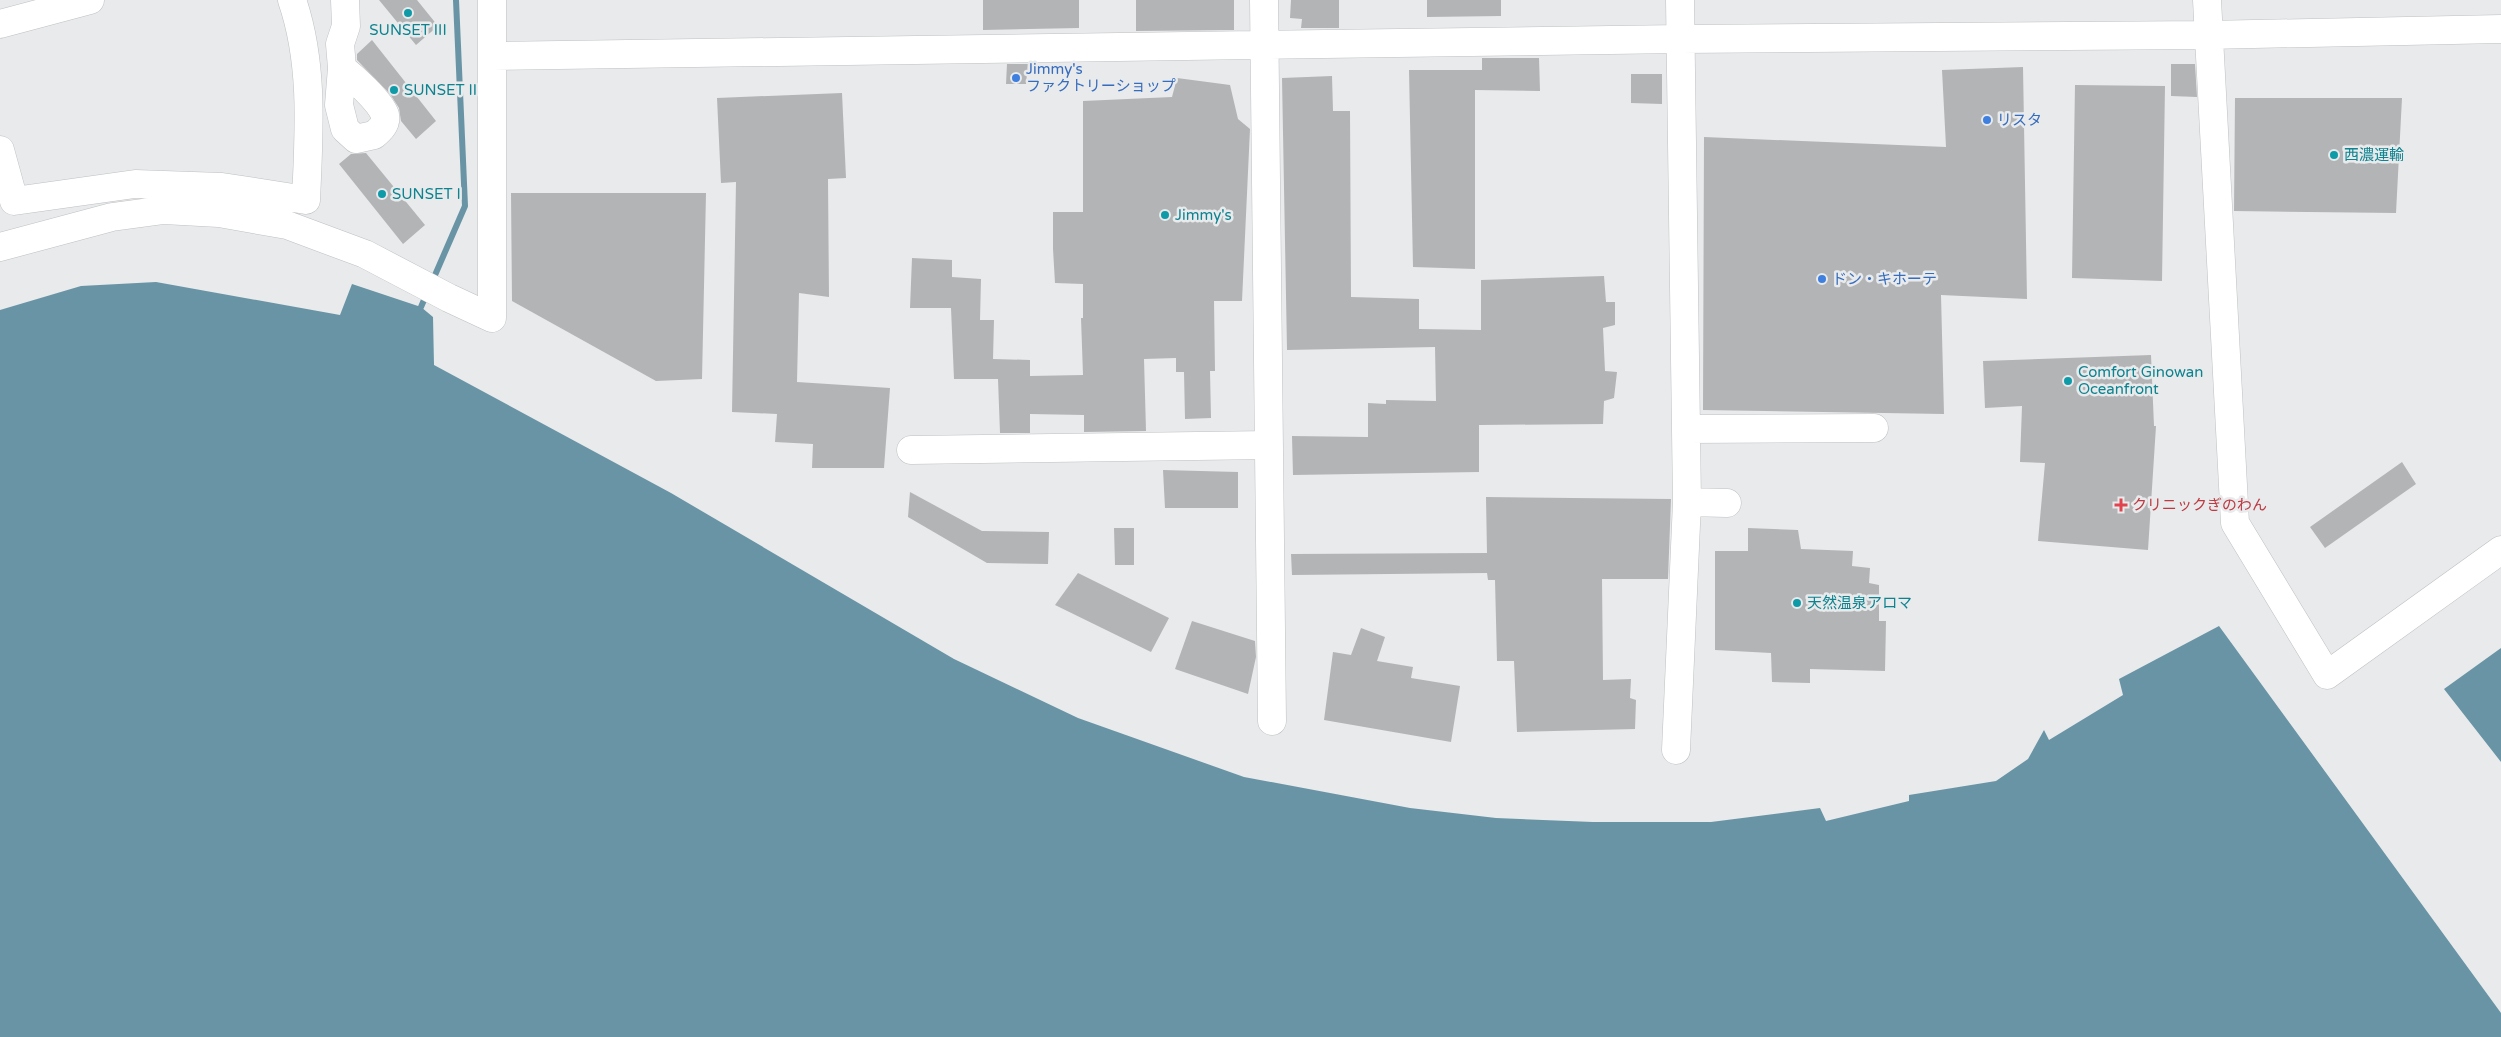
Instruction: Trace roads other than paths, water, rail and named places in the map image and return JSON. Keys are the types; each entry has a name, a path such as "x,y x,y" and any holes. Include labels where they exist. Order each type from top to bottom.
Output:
{"street":[{"path":"0,24 90,0"},
{"path":"0,150 14,201 135,184 222,187 306,200 309,124 307,69 292,0"},
{"path":"342,68 340,44 346,26 345,0"},
{"path":"0,247 112,217 164,210 220,213 287,225 365,254 492,318 492,0"},
{"path":"1264,0 1272,721"},
{"path":"1676,750 1687,502 1680,0"},
{"path":"2206,0 2235,524 2327,675 2501,550"},
{"path":"493,56 1680,39 2207,35 2501,29"},
{"path":"1687,429 1874,428"},
{"path":"911,450 1269,445"},
{"path":"1687,502 1727,503"}],"water":[{"path":"156,282 340,315 352,284 421,307 433,317 434,365 671,493 954,659 1078,718 1244,777 1410,808 1496,818 1593,822 1711,822 1820,808 1826,821 1909,801 1909,795 1996,781 2028,759 2044,730 2049,740 2123,695 2119,679 2219,626 2501,1013 2501,1037 0,1037 0,310 81,286"},
{"path":"2501,648 2501,762 2444,689"}],"waterway":[{"path":"432,282 465,206 456,0"},
{"path":"421,307 427,293"}],"place":[{"name":"SUNSET III","path":"408,13"},
{"name":"Jimmy's ファクトリーショップ","path":"1016,78"},
{"name":"SUNSET II","path":"394,90"},
{"name":"リスタ","path":"1987,120"},
{"name":"西濃運輸","path":"2334,155"},
{"name":"SUNSET I","path":"382,194"},
{"name":"Jimmy's","path":"1165,215"},
{"name":"ドン・キホーテ","path":"1822,279"},
{"name":"Comfort Ginowan Oceanfront","path":"2068,381"},
{"name":"クリニックぎのわん","path":"2121,505"},
{"name":"天然温泉アロマ","path":"1797,603"}]}
